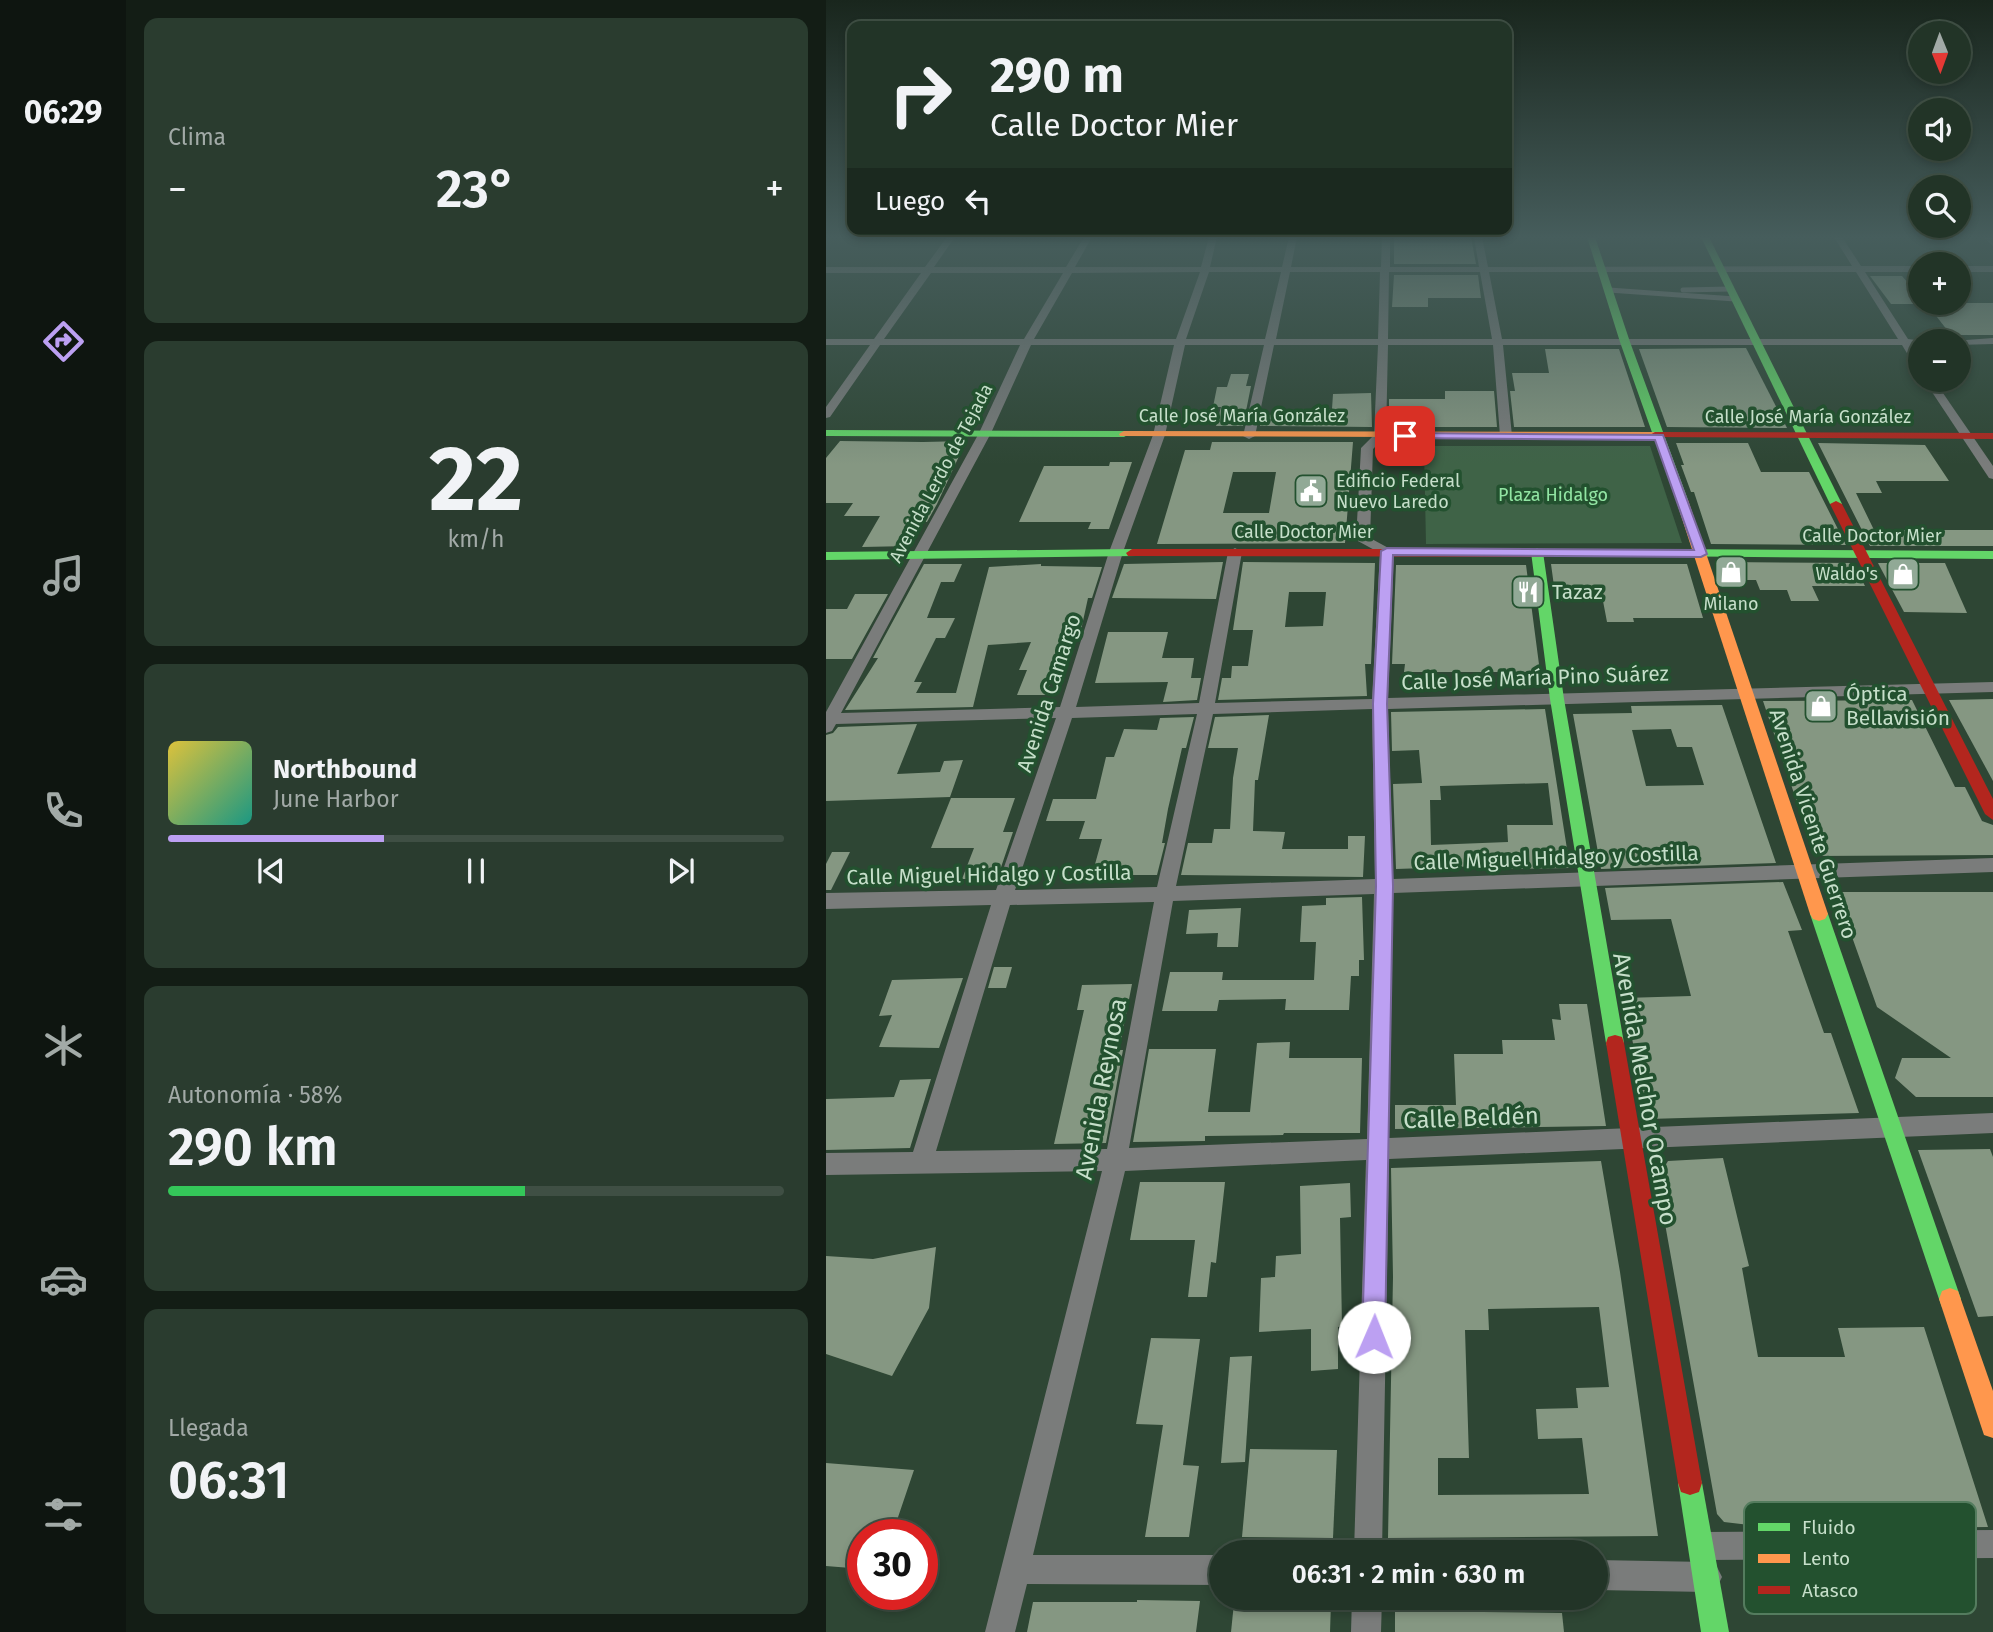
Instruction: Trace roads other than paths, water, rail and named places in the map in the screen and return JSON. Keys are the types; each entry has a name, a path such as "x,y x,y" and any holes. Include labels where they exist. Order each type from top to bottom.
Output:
{"main road":[{"name":"Avenida Vicente Guerrero","path":"1616,313 1749,694 1805,872 1993,1426"},
{"path":"1742,313 1801,437 1865,556 1993,814"},
{"name":"Calle José María González","path":"826,433 1993,436"},
{"name":"Calle Doctor Mier","path":"826,556 1387,551 1993,555"},
{"name":"Avenida Melchor Ocampo","path":"1537,552 1557,699 1629,1138 1703,1546 1716,1632"}],"street":[{"path":"826,415 897,313"},
{"name":"Avenida Lerdo de Tejada","path":"827,722 985,433 1027,342 1044,313"},
{"name":"Avenida Camargo","path":"921,1162 1003,897 1066,712 1116,552 1159,435 1180,343 1190,313"},
{"path":"1249,436 1277,313"},
{"path":"1368,1540 1384,886 1380,704 1387,551 1363,540 1367,448 1380,436 1385,313"},
{"path":"1493,313 1506,436"},
{"path":"1885,313 1908,349"},
{"path":"1971,342 1993,341"},
{"path":"826,342 1908,342"},
{"path":"1937,392 1993,475"},
{"name":"Avenida Reynosa","path":"1000,1632 1116,1160 1165,894 1206,709 1236,552"},
{"name":"Calle José María Pino Suárez","path":"827,722 1066,712 1993,687"},
{"name":"Calle Miguel Hidalgo y Costilla","path":"826,901 1165,894 1993,865"},
{"name":"Calle Beldén","path":"826,1164 1116,1160 1892,1126 1993,1124"},
{"path":"1703,1546 1744,1546"},
{"path":"1016,1569 1209,1570"},
{"path":"1608,1575 1707,1577"},
{"path":"1366,1632 1367,1610"}],"place":[{"name":"Edificio Federal Nuevo Laredo","path":"1311,491"},
{"name":"Milano","path":"1731,572"},
{"name":"Waldo's","path":"1903,574"},
{"name":"Tazaz","path":"1528,592"},
{"name":"Óptica Bellavisión","path":"1821,706"}],"park label":[{"name":"Plaza Hidalgo","path":"1553,495"}]}
